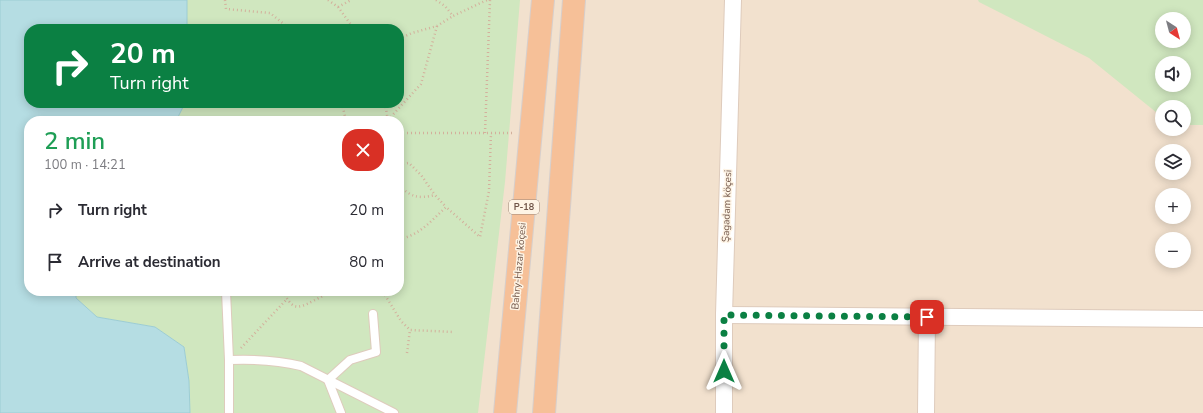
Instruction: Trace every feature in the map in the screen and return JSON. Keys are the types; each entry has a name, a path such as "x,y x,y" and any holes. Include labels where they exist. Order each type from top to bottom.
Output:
{"highway":[{"name":"Bahry-Hazar köçesi","path":"505,413 543,0"},
{"path":"544,413 574,0"}],"street":[{"name":"Şagadam köçesi","path":"724,413 724,315 733,0"},
{"path":"724,315 1203,319"},
{"path":"926,413 927,317"}],"lane":[{"path":"226,296 229,360 229,413"},
{"path":"328,380 350,360 376,352 373,314"},
{"path":"229,360 261,359 287,362 301,366 394,413"},
{"path":"328,380 341,413"}],"path":[{"path":"225,0 226,9 270,12 284,24"},
{"path":"328,0 338,7 350,24"},
{"path":"338,7 351,0"},
{"path":"436,0 453,16"},
{"path":"404,36 412,32 437,26 453,16 486,0"},
{"path":"485,133 490,0"},
{"path":"404,103 421,84 437,26"},
{"path":"392,116 400,108"},
{"path":"404,133 531,133"},
{"path":"404,164 409,163 421,175 435,195 480,237 489,191 491,133"},
{"path":"404,190 409,195 424,197 435,195"},
{"path":"404,238 422,230 446,206"},
{"path":"286,296 294,306 302,307 321,296"},
{"path":"386,296 401,321 410,330 454,332"},
{"path":"229,360 287,299"},
{"path":"407,353 410,330"}],"shaded area":[{"path":"210,0 1203,0 1203,413 219,413 392,296 404,296 404,116 399,116 399,108 404,108 404,24 366,24"}],"green space":[{"path":"187,0 520,0 505,182 478,413 190,413 189,381 184,347 155,327 97,317 76,298 76,296 404,296 404,116 178,116 182,108 404,108 404,24 187,24"},
{"path":"978,0 1203,0 1203,125 1191,125 1191,100 1155,100 1155,111 1089,58 979,2"}],"water":[{"path":"0,0 187,0 187,24 24,24 24,108 182,108 178,116 24,116 24,296 76,296 76,298 97,317 155,327 184,347 189,381 190,413 0,413"}],"route":[{"path":"724,371 724,315 927,317"}]}
